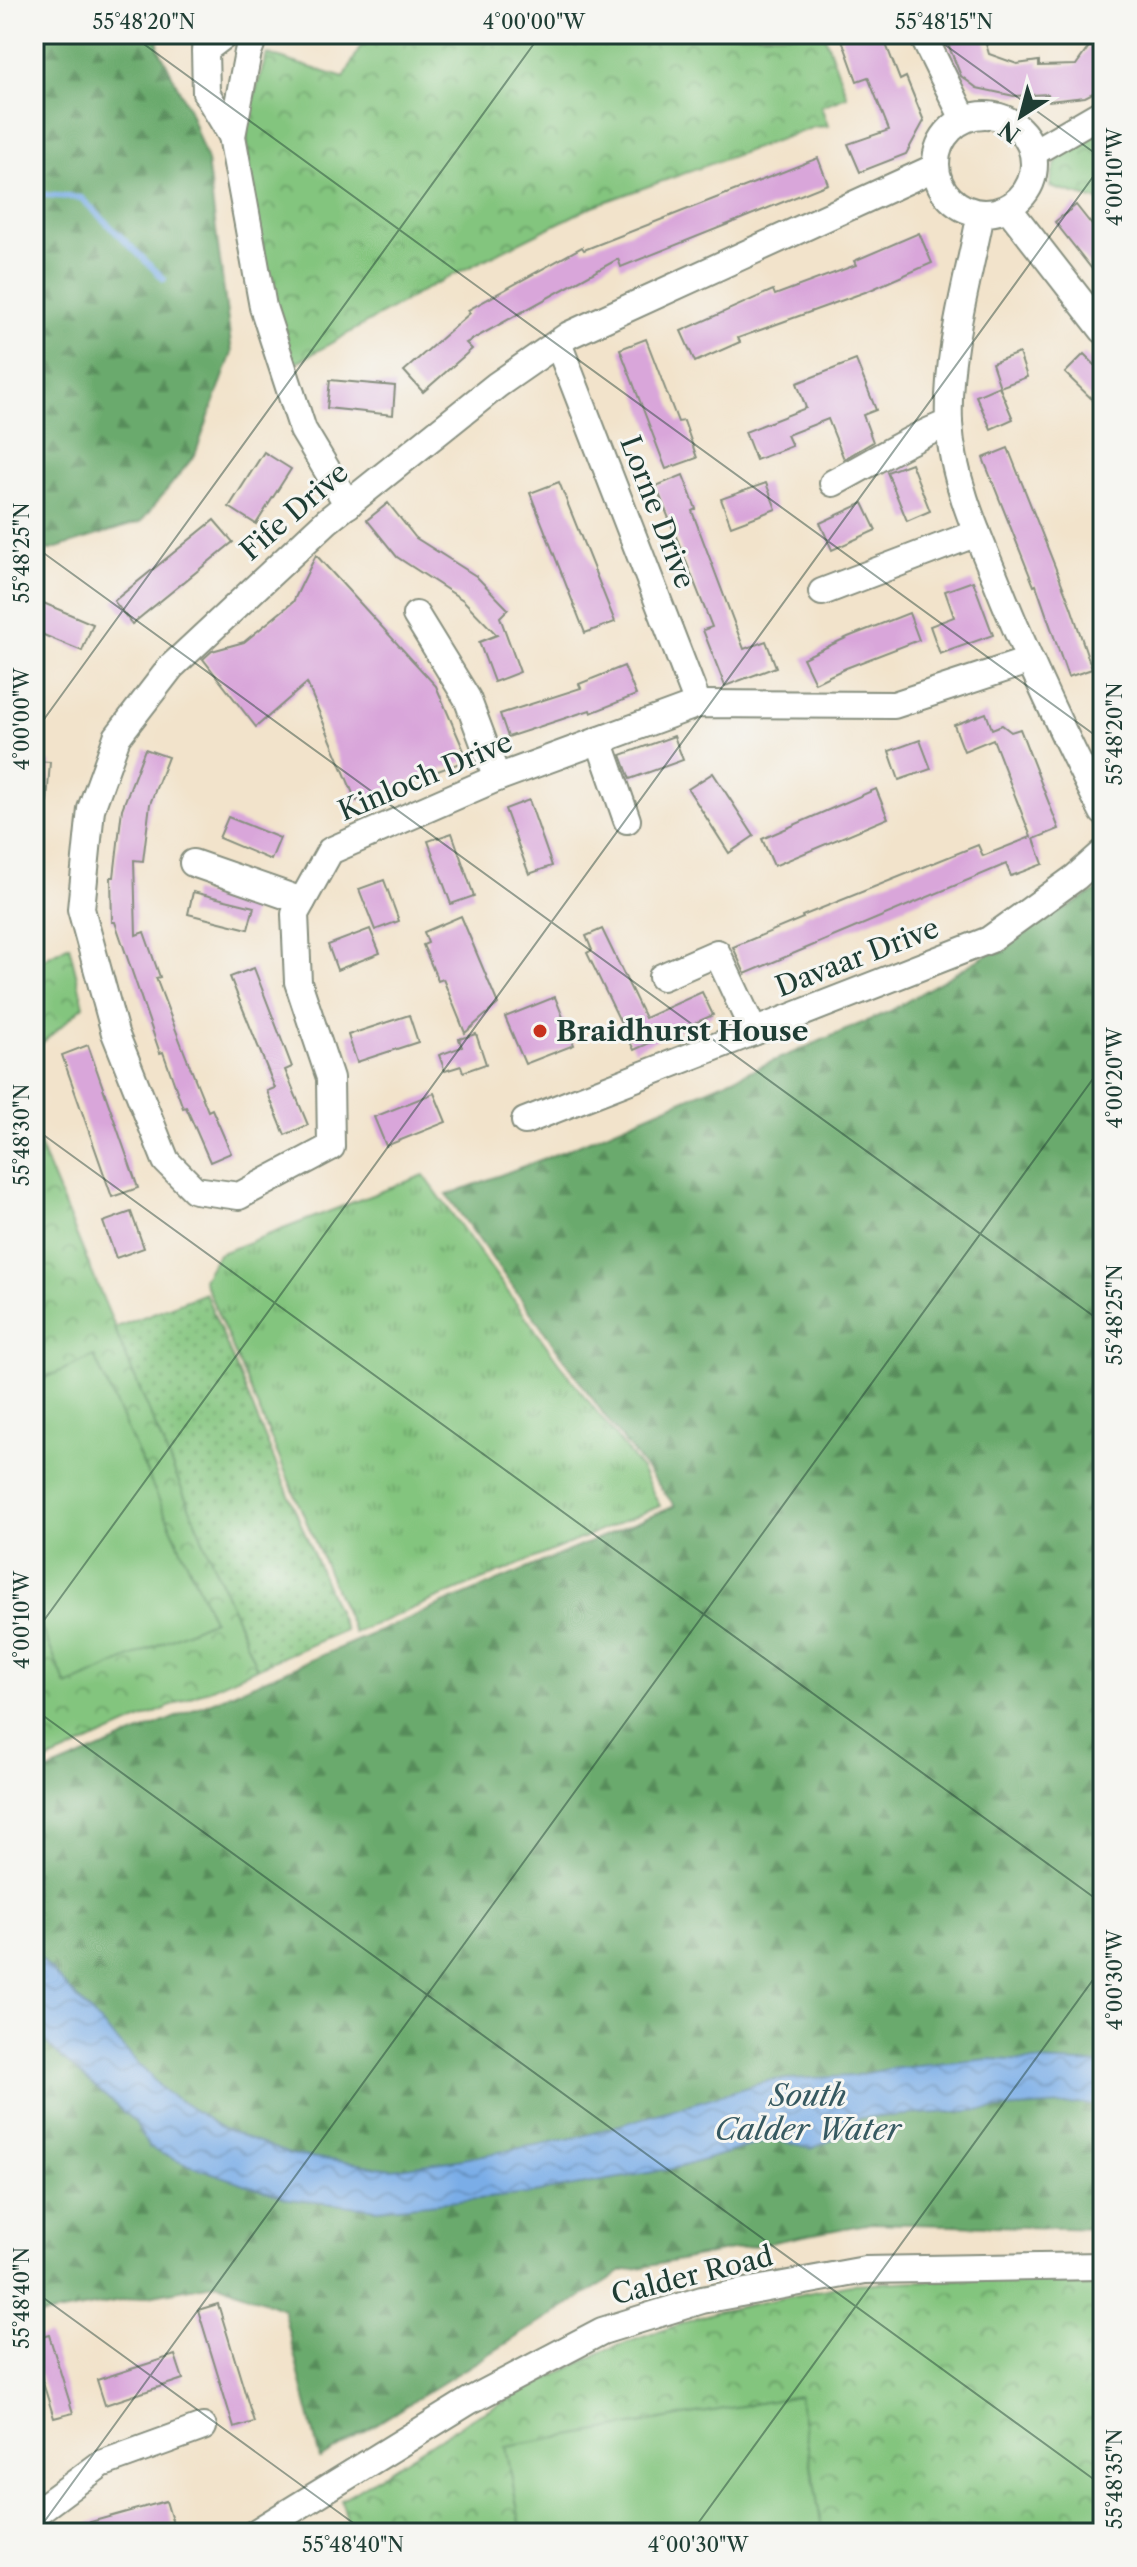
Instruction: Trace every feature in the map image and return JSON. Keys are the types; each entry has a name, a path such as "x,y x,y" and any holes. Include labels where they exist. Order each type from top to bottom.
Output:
{"street":[{"path":"226,34 205,50 206,93 232,136 263,307 303,430 348,505"},
{"path":"232,136 248,52 255,34"},
{"path":"922,34 964,119"},
{"path":"1034,152 1103,112"},
{"path":"980,114 1007,119 1021,129 1034,152 1033,178 1025,193 1008,208 981,213 962,208 949,197 939,182 937,150 945,135 964,119 980,114"},
{"name":"Fife Drive","path":"166,1161 115,1033 81,909 91,809 117,737 171,667 348,505 497,385 558,343 936,167"},
{"path":"1008,208 1103,330"},
{"path":"981,213 953,362 949,423 954,460 977,533 1028,661 1103,812"},
{"name":"Lorne Drive","path":"558,343 698,704"},
{"path":"833,483 928,431 949,423"},
{"path":"822,592 977,533"},
{"path":"416,615 467,698 497,778"},
{"path":"698,704 894,705 1028,661"},
{"name":"Kinloch Drive","path":"166,1161 195,1190 239,1196 331,1147 330,1078 298,982 295,914 330,851 497,778 698,704"},
{"path":"599,740 627,820"},
{"name":"Davaar Drive","path":"525,1121 989,940 1103,853"},
{"path":"193,863 302,901"},
{"path":"662,977 717,953 754,1032"},
{"name":"Calder Road","path":"255,2533 469,2401 602,2331 702,2300 865,2270 1103,2266"},
{"path":"34,2514 101,2464 203,2427"}],"green space":[{"path":"34,34 160,34 158,47 188,107 207,161 232,353 195,455 141,522 50,550 34,549"},
{"path":"367,34 824,34 847,96 821,106 828,126 814,127 593,206 433,285 291,366 269,280 250,185 246,123 267,54 344,78"},
{"path":"1103,131 1103,202 1050,187 1056,164 1066,149"},
{"path":"1103,887 1103,2229 871,2223 623,2271 320,2459 283,2309 218,2283 34,2317 34,1777 675,1506 612,1426 447,1195 564,1151 890,1011"},
{"path":"69,945 84,1006 34,1050 34,964"},
{"path":"34,1133 257,1668 34,1767"},
{"path":"424,1175 559,1363 641,1469 660,1506 354,1633 203,1279 218,1254"},
{"path":"205,1293 345,1630 257,1668 114,1328"},
{"path":"94,1356 213,1620 67,1686 34,1612 34,1383"},
{"path":"964,2279 1103,2280 1103,2533 351,2533 341,2500 475,2416 606,2350 715,2312 851,2284"},
{"path":"799,2396 823,2533 522,2533 506,2447"}],"water":[{"name":"South Calder Water","path":"34,1952 163,2090 222,2128 289,2154 392,2169 583,2136 771,2080 852,2076 888,2069 989,2059 1103,2064 1103,2106 1079,2104 859,2118 844,2135 811,2149 773,2139 677,2168 528,2194 378,2209 289,2199 180,2162 149,2148 135,2122 55,2052 34,2028"}],"building":[{"path":"840,34 882,34 900,80 906,77 924,121 906,154 860,172 848,144 889,130 868,77 857,81"},
{"path":"983,34 989,54 1017,64 1039,61 1039,66 1076,65 1098,34 1103,34 1103,88 1085,97 1049,101 1048,94 1014,96 977,88 961,76 945,37"},
{"path":"818,158 828,184 621,267 618,259 466,343 472,349 423,392 404,371 470,313 468,310 582,247 584,250"},
{"path":"1076,205 1103,239 1103,283 1055,222"},
{"path":"919,233 932,263 868,291 738,338 740,342 695,362 681,331 773,290 775,295 856,265 854,261"},
{"path":"646,339 678,422 684,421 697,458 666,469 620,349"},
{"path":"1019,353 1027,377 1000,387 992,363"},
{"path":"1084,354 1103,373 1103,410 1065,373"},
{"path":"856,360 876,410 863,415 873,442 844,459 828,419 787,435 792,446 756,460 745,432 806,408 797,383"},
{"path":"330,380 395,386 393,415 327,408"},
{"path":"999,386 1013,419 991,429 976,396"},
{"path":"1008,448 1092,669 1068,677 1036,585 983,458"},
{"path":"264,452 291,469 256,524 229,507"},
{"path":"911,463 930,511 907,521 887,472"},
{"path":"683,475 696,509 692,511 744,649 766,641 776,667 725,686 703,630 712,627 656,486"},
{"path":"559,482 615,622 585,633 530,493"},
{"path":"766,483 776,509 731,526 721,499"},
{"path":"388,503 416,538 476,576 508,609 500,617 520,672 494,682 479,642 497,635 463,600 397,557 367,520"},
{"path":"863,503 876,530 832,550 820,523"},
{"path":"214,520 233,542 132,624 114,601"},
{"path":"316,555 436,686 468,760 356,801 307,683 256,727 203,659 212,651 244,642 293,602"},
{"path":"973,581 993,635 940,654 930,626 954,617 945,591"},
{"path":"34,599 93,624 82,651 34,631"},
{"path":"909,613 919,640 815,683 803,658"},
{"path":"624,666 636,695 591,713 590,710 508,737 500,714 581,688 579,684"},
{"path":"986,713 992,729 1002,725 1011,732 1020,729 1059,829 1034,839 1043,864 1011,876 1006,864 745,974 733,947 978,845 983,856 1031,837 993,739 964,751 954,725"},
{"path":"674,736 683,760 630,779 621,755"},
{"path":"920,740 931,769 899,780 889,751"},
{"path":"145,749 168,757 150,804 143,861 134,860 136,935 144,932 160,977 156,978 185,1054 208,1111 212,1109 231,1153 210,1162 186,1107 183,1108 163,1052 160,1053 115,922 112,922 111,877 114,877 122,809"},
{"path":"34,761 50,762 46,814 34,814"},
{"path":"713,773 754,836 729,853 688,789"},
{"path":"876,789 888,818 774,866 762,839"},
{"path":"529,800 552,866 529,874 505,809"},
{"path":"228,817 280,838 271,860 219,838"},
{"path":"452,833 474,896 451,904 428,841"},
{"path":"384,880 399,921 375,930 359,889"},
{"path":"193,892 254,907 248,929 188,914"},
{"path":"461,916 498,1004 465,1033 443,979 438,981 423,945 428,943 424,932"},
{"path":"370,929 380,953 337,970 328,945"},
{"path":"602,929 645,1018 702,992 713,1015 634,1050 587,953 592,950 586,936"},
{"path":"254,968 292,1067 285,1070 308,1125 285,1135 267,1091 275,1088 230,977"},
{"name":"Braidhurst House","path":"555,997 574,1045 525,1064 505,1017"},
{"path":"409,1015 418,1042 357,1062 348,1035"},
{"path":"476,1034 486,1064 463,1072 461,1066 445,1071 439,1055 462,1047 459,1039"},
{"path":"88,1045 138,1188 112,1197 62,1055"},
{"path":"434,1093 446,1122 386,1146 374,1117"},
{"path":"131,1212 144,1248 116,1258 103,1222"},
{"path":"218,2304 254,2422 234,2428 198,2310"},
{"path":"49,2335 73,2413 54,2418 34,2354 34,2339"},
{"path":"175,2355 183,2379 105,2405 97,2380"},
{"path":"166,2501 173,2524 140,2533 69,2533 69,2528"}],"waterway":[{"path":"34,194 81,198 164,279"}],"place":[{"name":"Braidhurst House","path":"540,1031"}]}
